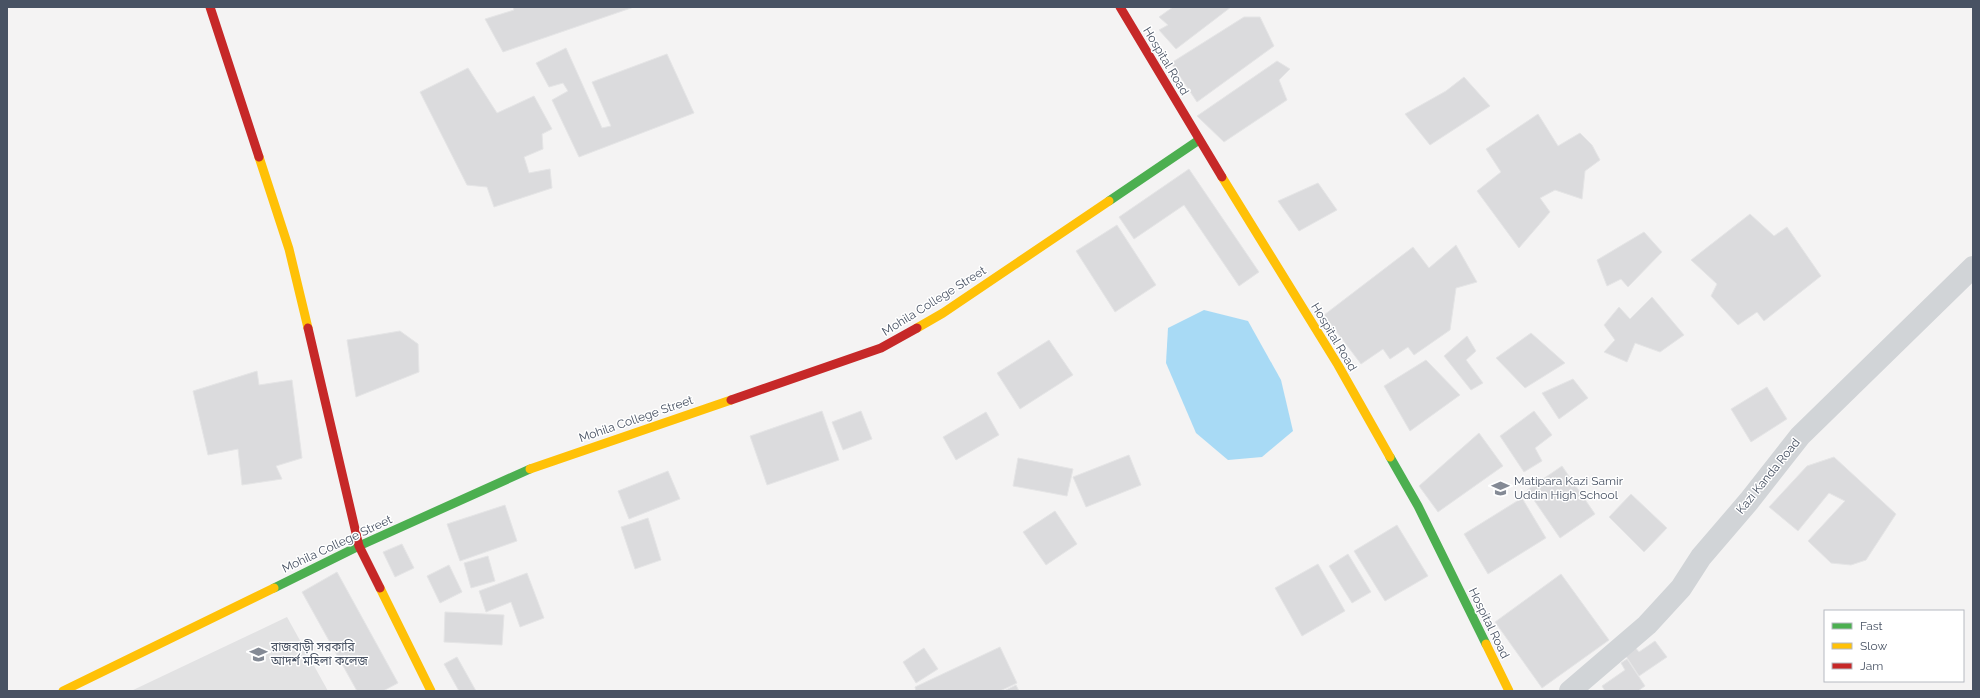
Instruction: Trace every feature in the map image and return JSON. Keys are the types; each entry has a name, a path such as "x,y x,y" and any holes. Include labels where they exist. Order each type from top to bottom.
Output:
{"street":[{"path":"210,7 289,249 359,546 431,691"},
{"name":"Hospital Road","path":"1120,7 1199,140 1338,365 1418,506 1509,691"},
{"name":"Mohila College Street","path":"63,691 359,546 534,467 881,348 943,313 1199,140"},
{"name":"Kazi Kanda Road","path":"1570,691 1647,625 1681,588 1701,557 1749,501 1800,436 1973,268"}],"shaded area":[{"name":"রাজবাড়ী সরকারি আদর্শ মহিলা কলেজ","path":"287,617 328,691 131,691"}],"water":[{"path":"1204,310 1248,321 1281,380 1293,431 1262,457 1228,460 1196,433 1166,363 1168,328"}],"building":[{"path":"513,7 634,7 503,52 485,19 514,10"},
{"path":"1173,7 1231,7 1176,49 1159,30 1168,25 1159,17"},
{"path":"1244,17 1260,17 1274,46 1197,102 1171,63"},
{"path":"566,48 602,128 611,126 592,82 667,54 694,113 579,157 552,100 568,91 563,83 549,87 536,63"},
{"path":"1277,61 1290,69 1279,80 1287,100 1224,142 1197,116"},
{"path":"468,68 497,113 534,96 552,129 542,134 543,149 524,157 529,173 550,169 552,188 494,207 487,187 467,185 420,92"},
{"path":"1464,77 1490,106 1430,145 1405,114 1446,91"},
{"path":"1538,114 1558,146 1580,133 1592,145 1600,160 1585,171 1582,199 1555,190 1540,198 1550,212 1519,248 1477,191 1501,172 1486,149"},
{"path":"1189,169 1259,272 1239,286 1184,205 1134,239 1119,217"},
{"path":"1318,183 1337,210 1299,231 1278,201"},
{"path":"1750,214 1774,236 1787,227 1821,276 1764,321 1757,312 1738,325 1711,296 1717,284 1691,260"},
{"path":"1117,225 1156,285 1115,312 1076,251"},
{"path":"1644,232 1662,252 1628,287 1621,279 1607,286 1597,260"},
{"path":"1456,245 1477,282 1456,288 1450,330 1414,355 1408,347 1390,359 1383,349 1361,364 1324,315 1413,247 1429,268"},
{"path":"1652,297 1684,335 1660,352 1635,343 1627,362 1604,352 1615,340 1604,325 1619,307 1630,319"},
{"path":"400,331 418,344 419,372 356,397 347,340"},
{"path":"1531,333 1565,363 1525,388 1496,358"},
{"path":"1467,336 1476,351 1466,360 1483,383 1471,390 1444,356"},
{"path":"1049,340 1073,375 1020,409 997,373"},
{"path":"1426,360 1460,395 1410,431 1384,386"},
{"path":"257,371 259,385 292,380 302,458 276,466 282,479 242,485 238,449 208,455 193,391"},
{"path":"1573,379 1588,398 1559,419 1542,393"},
{"path":"1767,387 1787,419 1751,442 1731,409"},
{"path":"822,411 839,460 767,485 750,436"},
{"path":"861,411 872,439 843,450 832,422"},
{"path":"1534,411 1552,435 1535,448 1542,461 1524,472 1500,436"},
{"path":"986,412 999,435 956,460 943,437"},
{"path":"1479,433 1503,466 1438,512 1419,486"},
{"path":"1129,455 1141,485 1086,507 1073,477"},
{"path":"1834,457 1896,514 1866,560 1851,565 1831,563 1808,541 1845,501 1829,493 1798,531 1769,507 1807,466"},
{"path":"1018,458 1073,469 1067,496 1013,486"},
{"path":"1562,466 1595,514 1560,538 1527,490"},
{"path":"668,471 680,499 629,519 618,491"},
{"path":"1631,494 1667,528 1644,552 1609,517"},
{"path":"1522,498 1546,538 1488,574 1464,534"},
{"path":"505,505 517,541 460,561 447,524"},
{"path":"1055,511 1077,544 1046,565 1023,532"},
{"path":"648,518 661,560 635,569 621,527"},
{"path":"1397,525 1428,576 1385,601 1354,551"},
{"path":"402,544 414,568 395,577 383,552"},
{"path":"1348,554 1371,592 1352,603 1329,566"},
{"path":"488,556 495,581 471,588 464,563"},
{"path":"1318,564 1345,611 1302,636 1275,588"},
{"path":"449,565 462,592 440,603 427,576"},
{"path":"337,572 398,683 383,691 357,691 302,592"},
{"path":"527,573 544,618 520,627 511,602 486,612 479,591"},
{"path":"1561,574 1609,640 1542,688 1495,622"},
{"path":"445,612 504,615 502,645 444,642"},
{"path":"1655,641 1667,657 1639,676 1624,653 1634,646 1639,652"},
{"path":"1000,647 1017,683 1000,691 916,691 915,687"},
{"path":"924,648 938,669 916,683 903,662"},
{"path":"457,657 476,691 459,691 444,664"},
{"path":"1627,659 1645,686 1638,691 1605,691 1602,686 1625,670 1621,663"},
{"path":"1016,685 1019,691 1004,691"}],"traffic: fast":[{"path":"1109,201 1199,140"},
{"path":"1390,457 1418,506 1486,644"},
{"path":"274,588 359,546 530,469"}],"traffic: slow":[{"path":"259,157 289,249 308,328"},
{"path":"1222,177 1338,365 1390,457"},
{"path":"917,328 943,313 1109,201"},
{"path":"530,469 731,400"},
{"path":"63,691 274,588"},
{"path":"380,588 431,691"},
{"path":"1486,644 1509,691"}],"traffic: jam":[{"path":"210,7 259,157"},
{"path":"1120,7 1222,177"},
{"path":"308,328 359,546 380,588"},
{"path":"731,400 881,348 917,328"}],"place":[{"name":"Matipara Kazi Samir Uddin High School","path":"1501,488"},
{"name":"রাজবাড়ী সরকারি আদর্শ মহিলা কলেজ","path":"258,654"}]}
